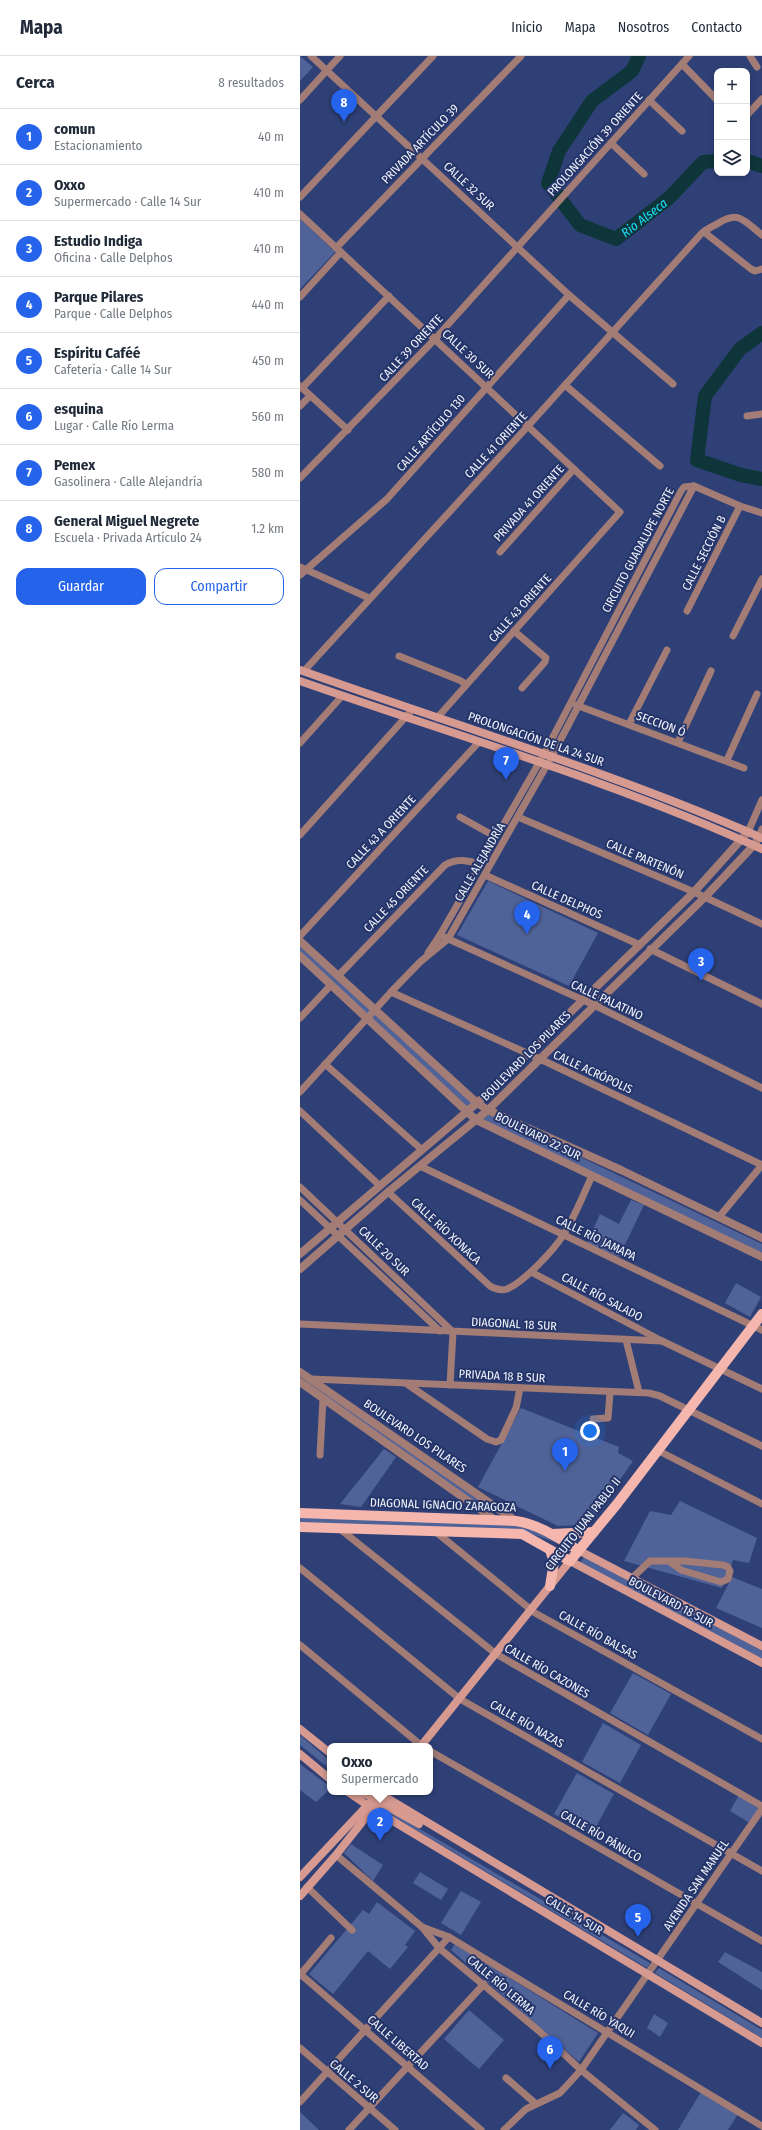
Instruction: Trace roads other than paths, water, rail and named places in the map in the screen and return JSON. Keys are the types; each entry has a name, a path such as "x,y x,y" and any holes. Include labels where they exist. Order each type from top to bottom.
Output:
{"main road":[{"name":"PROLONGACIÓN DE LA 24 SUR","path":"302,671 412,710 552,756 748,832 761,835"},
{"name":"PROLONGACIÓN DE LA 24 SUR","path":"300,681 478,743 576,774 762,849"},
{"name":"CIRCUITO JUAN PABLO II","path":"423,1743 594,1532 720,1369 758,1328 762,1314"},
{"name":"DIAGONAL IGNACIO ZARAGOZA","path":"300,1513 516,1520 552,1534 578,1550"},
{"path":"300,1527 522,1534 570,1561"},
{"path":"552,1534 594,1532"},
{"path":"550,1550 554,1562 550,1586"},
{"name":"BOULEVARD 18 SUR","path":"578,1550 762,1646"},
{"name":"BOULEVARD 18 SUR","path":"570,1561 762,1664"},
{"path":"723,1643 730,1630"},
{"path":"300,1729 327,1752"},
{"path":"300,1754 327,1775"},
{"path":"362,1795 377,1798"},
{"path":"300,1896 336,1855 377,1798"},
{"path":"300,1878 377,1798"},
{"name":"CALLE 14 SUR","path":"377,1798 439,1829 762,2023"},
{"name":"CALLE 14 SUR","path":"377,1798 649,1973 762,2042"}],"street":[{"name":"CALLE 32 SUR","path":"311,56 570,296 673,384"},
{"path":"300,100 340,56"},
{"path":"300,197 433,56"},
{"name":"PRIVADA ARTÍCULO 39","path":"300,297 339,250 422,158 521,56"},
{"name":"PROLONGACIÓN 39 ORIENTE","path":"518,248 689,56"},
{"path":"750,56 757,67"},
{"path":"682,64 714,97"},
{"path":"750,112 762,98"},
{"path":"649,100 682,131"},
{"path":"611,143 644,174"},
{"name":"CALLE 30 SUR","path":"300,214 620,512"},
{"name":"CALLE 41 ORIENTE","path":"302,671 528,426 704,232 727,218 734,216 740,218 762,235"},
{"path":"704,232 739,261 755,271 762,269"},
{"name":"CALLE 39 ORIENTE","path":"300,478 435,339 518,248"},
{"path":"348,430 301,387 389,296"},
{"name":"CALLE ARTÍCULO 130","path":"302,570 388,500 487,387 570,296"},
{"path":"565,385 660,466"},
{"path":"300,406 310,396"},
{"path":"747,416 762,414"},
{"name":"PRIVADA 41 ORIENTE","path":"500,552 574,469"},
{"path":"694,486 740,506 762,513"},
{"name":"CIRCUITO GUADALUPE NORTE","path":"543,764 544,754 680,491 684,487 694,486"},
{"name":"CIRCUITO GUADALUPE NORTE","path":"543,764 552,756 694,486"},
{"name":"CALLE SECCIÓN B","path":"687,611 740,506"},
{"name":"CALLE 43 ORIENTE","path":"437,718 620,512"},
{"path":"302,570 369,598"},
{"path":"733,636 762,579"},
{"path":"627,594 635,598"},
{"path":"514,631 546,658 545,662 522,688"},
{"path":"629,724 666,650"},
{"path":"399,656 466,684"},
{"path":"678,742 711,671"},
{"path":"727,760 757,694"},
{"path":"300,743 342,696"},
{"name":"SECCION Ó","path":"571,703 727,760 744,768"},
{"path":"300,835 412,710"},
{"name":"CALLE 43 A ORIENTE","path":"300,936 478,743"},
{"name":"CALLE ALEJANDRÍA","path":"300,1092 366,1018 420,962 448,939 518,817 543,764"},
{"name":"CALLE ALEJANDRÍA","path":"420,962 440,935 496,837 543,764"},
{"path":"748,832 762,800"},
{"path":"460,817 496,837"},
{"name":"CALLE PARTENÓN","path":"518,817 694,892 762,924"},
{"name":"BOULEVARD LOS PILARES","path":"300,1254 421,1149 477,1103 694,892 748,832"},
{"name":"BOULEVARD LOS PILARES","path":"300,1269 388,1192 488,1110 650,949 705,897 754,845 761,835"},
{"name":"CALLE 45 ORIENTE","path":"338,976 445,865 453,860 460,860 481,865"},
{"name":"CALLE DELPHOS","path":"485,875 640,945"},
{"name":"CALLE PALATINO","path":"440,935 594,1005 762,1088"},
{"name":"BOULEVARD 22 SUR","path":"300,941 477,1103 488,1110 762,1238"},
{"path":"650,949 762,1004"},
{"name":"BOULEVARD 22 SUR","path":"300,956 476,1120 762,1257"},
{"path":"300,1018 331,985"},
{"name":"CALLE ACRÓPOLIS","path":"391,992 540,1059 762,1165"},
{"path":"325,1064 421,1149"},
{"path":"300,1111 379,1185"},
{"path":"718,1217 762,1165"},
{"name":"CALLE RÍO JAMAPA","path":"420,1166 758,1328"},
{"path":"531,1272 564,1234 592,1176"},
{"name":"CALLE 20 SUR","path":"300,1187 346,1229 452,1332"},
{"name":"CALLE RÍO XONACA","path":"388,1192 490,1286 499,1290 508,1289 531,1272"},
{"name":"CALLE 20 SUR","path":"300,1200 440,1331"},
{"name":"CALLE RÍO SALADO","path":"531,1272 662,1341"},
{"name":"DIAGONAL 18 SUR","path":"300,1324 662,1341 720,1369"},
{"path":"450,1385 452,1332"},
{"path":"626,1340 639,1392"},
{"path":"720,1369 762,1389"},
{"name":"BOULEVARD LOS PILARES","path":"300,1372 516,1520"},
{"name":"PRIVADA 18 B SUR","path":"311,1380 610,1393 639,1392 655,1394 762,1446"},
{"name":"BOULEVARD LOS PILARES","path":"300,1382 495,1520"},
{"path":"407,1384 487,1439 496,1442 501,1440 513,1416 520,1388"},
{"path":"593,1419 608,1418 610,1393"},
{"path":"320,1455 323,1399"},
{"path":"657,1450 762,1504"},
{"name":"CALLE RÍO CAZONES","path":"340,1528 496,1654 762,1808"},
{"name":"CALLE RÍO BALSAS","path":"436,1531 531,1610 762,1740"},
{"path":"632,1578 647,1563 684,1561 723,1565 728,1567 730,1571 728,1579 721,1582 682,1570 670,1562"},
{"name":"CALLE RÍO NAZAS","path":"300,1568 460,1698 762,1871"},
{"path":"300,1645 417,1743"},
{"name":"CALLE RÍO PÁNUCO","path":"433,1753 762,1941"},
{"name":"AVENIDA SAN MANUEL","path":"504,2130 518,2115 536,2104 560,2093 581,2070 762,1808"},
{"name":"CALLE RÍO LERMA","path":"336,1855 422,1927 440,1948 484,1984 581,2070 655,2130"},
{"path":"307,1887 352,1930"},
{"name":"CALLE RÍO YAQUI","path":"422,1927 449,1937 762,2126"},
{"path":"300,2102 449,1937"},
{"path":"300,1974 331,1938"},
{"name":"CALLE LIBERTAD","path":"300,1974 481,2130"},
{"path":"349,2130 409,2067 484,1984"},
{"name":"CALLE 2 SUR","path":"300,2048 327,2073 395,2130"},
{"path":"506,2078 536,2104"}],"waterway":[{"name":"Rio Alseca","path":"639,56 632,71 592,101 559,151 548,183 580,225 616,239 669,198 703,162 714,161"},
{"name":"Rio Alseca","path":"750,162 762,166"},
{"name":"Rio Alseca","path":"762,333 740,349 705,396 697,460 741,475 762,479"}],"place":[{"name":"General Miguel Negrete","path":"344,122"},
{"name":"Pemex","path":"506,780"},
{"name":"Parque Pilares","path":"527,934"},
{"name":"Estudio Indiga","path":"701,981"},
{"name":"comun","path":"565,1471"},
{"name":"Oxxo","path":"380,1841"},
{"name":"Espíritu Caféé","path":"638,1937"},
{"name":"esquina","path":"550,2069"}]}
